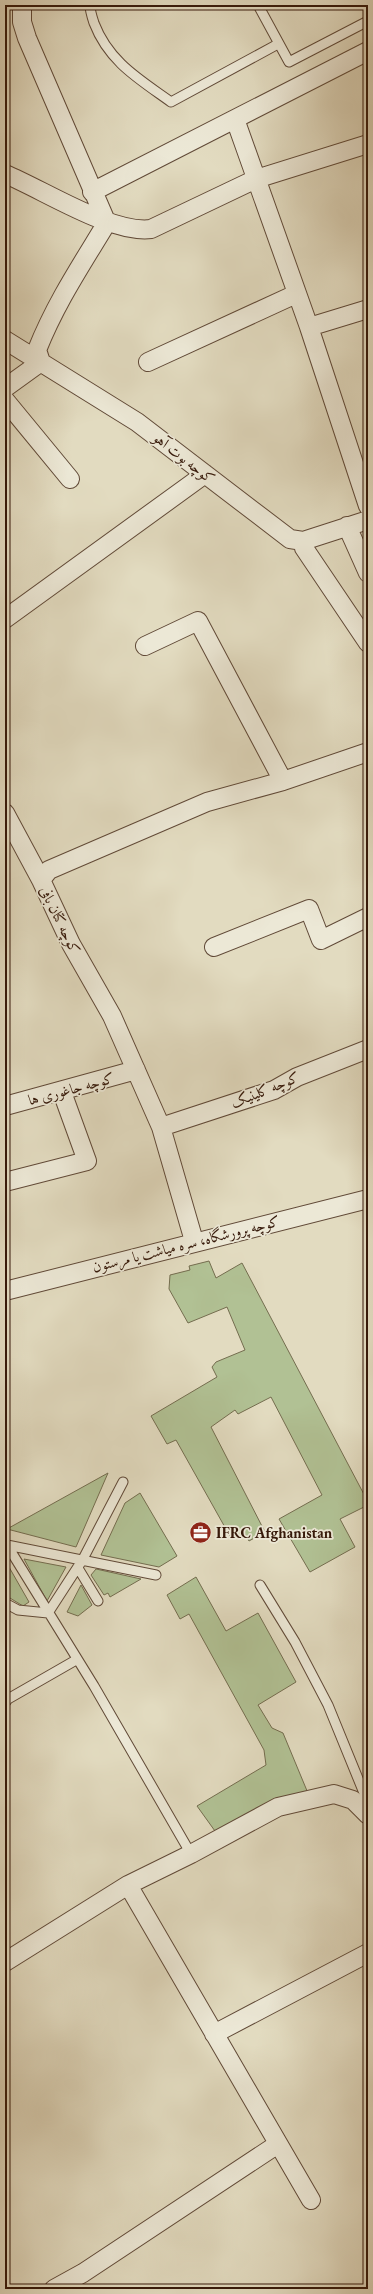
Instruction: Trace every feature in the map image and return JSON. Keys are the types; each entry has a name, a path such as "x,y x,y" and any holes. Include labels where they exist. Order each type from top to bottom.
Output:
{"street":[{"path":"5,388 41,362 37,350 43,334 64,290 103,229 106,221 92,192 27,38 22,22 22,5"},
{"path":"92,192 368,51"},
{"path":"235,119 309,327 368,506"},
{"path":"5,174 106,221 141,231 151,229 256,179 368,144"},
{"path":"148,362 296,294"},
{"path":"309,327 368,309"},
{"name":"کوچه بوت آهو","path":"5,340 137,422 290,539 303,540"},
{"path":"5,400 70,479"},
{"path":"5,619 205,474"},
{"path":"368,520 303,540 304,548 368,643"},
{"path":"347,526 368,573"},
{"path":"145,646 198,621 283,781"},
{"name":"کوچه کتان بافی","path":"194,1241 161,1127 112,1016 71,944 41,880 49,870 208,802 283,781 368,752"},
{"path":"6,816 41,880"},
{"path":"214,947 309,909 321,940 368,917"},
{"name":"کوچه کلینیک","path":"161,1127 274,1090 297,1077 368,1049"},
{"name":"کوچه جاغوری ها","path":"5,1106 62,1092 136,1070"},
{"path":"5,1182 87,1161 62,1092"},
{"name":"کوچه پرورشگاه، سره میاشت یا مرستون","path":"5,1290 194,1241 368,1199"},
{"path":"5,1962 128,1885 191,1854 278,1807 310,1798 334,1794 353,1800 368,1814"},
{"path":"128,1885 311,2200"},
{"path":"214,2034 368,1953"},
{"path":"54,2289 83,2273 278,2144"}],"lane":[{"path":"90,5 99,35 112,56 143,82 171,102 278,44"},
{"path":"258,5 289,62 368,22"},
{"path":"48,1613 78,1568 123,1482"},
{"path":"156,1575 83,1559 7,1545 76,1660 94,1686 191,1854"},
{"path":"78,1568 98,1601"},
{"path":"260,1585 295,1642 328,1705 366,1798 368,1814"},
{"path":"5,1603 18,1610 48,1613"},
{"path":"5,1703 8,1699 76,1660"}],"green space":[{"path":"209,1261 216,1278 242,1263 368,1502 368,1505 340,1519 355,1547 310,1572 279,1519 322,1495 271,1397 238,1414 235,1410 211,1427 265,1532 249,1541 243,1531 231,1538 176,1440 167,1444 151,1416 217,1377 212,1367 216,1362 245,1350 227,1307 188,1323 169,1289 170,1275 190,1270 189,1266"},
{"path":"108,1473 76,1547 7,1529"},
{"path":"140,1493 177,1556 159,1567 101,1555 125,1503"},
{"path":"24,1559 66,1567 47,1601"},
{"path":"5,1560 29,1602 23,1606 5,1595"},
{"path":"96,1569 141,1579 110,1597 108,1593 104,1595 91,1575"},
{"path":"196,1577 226,1631 258,1613 296,1682 258,1705 272,1728 283,1733 310,1798 220,1838 197,1806 266,1765 264,1750 189,1614 180,1619 167,1595"},
{"path":"81,1585 92,1605 78,1616 67,1612"}],"place":[{"name":"IFRC Afghanistan","path":"201,1533"}]}
